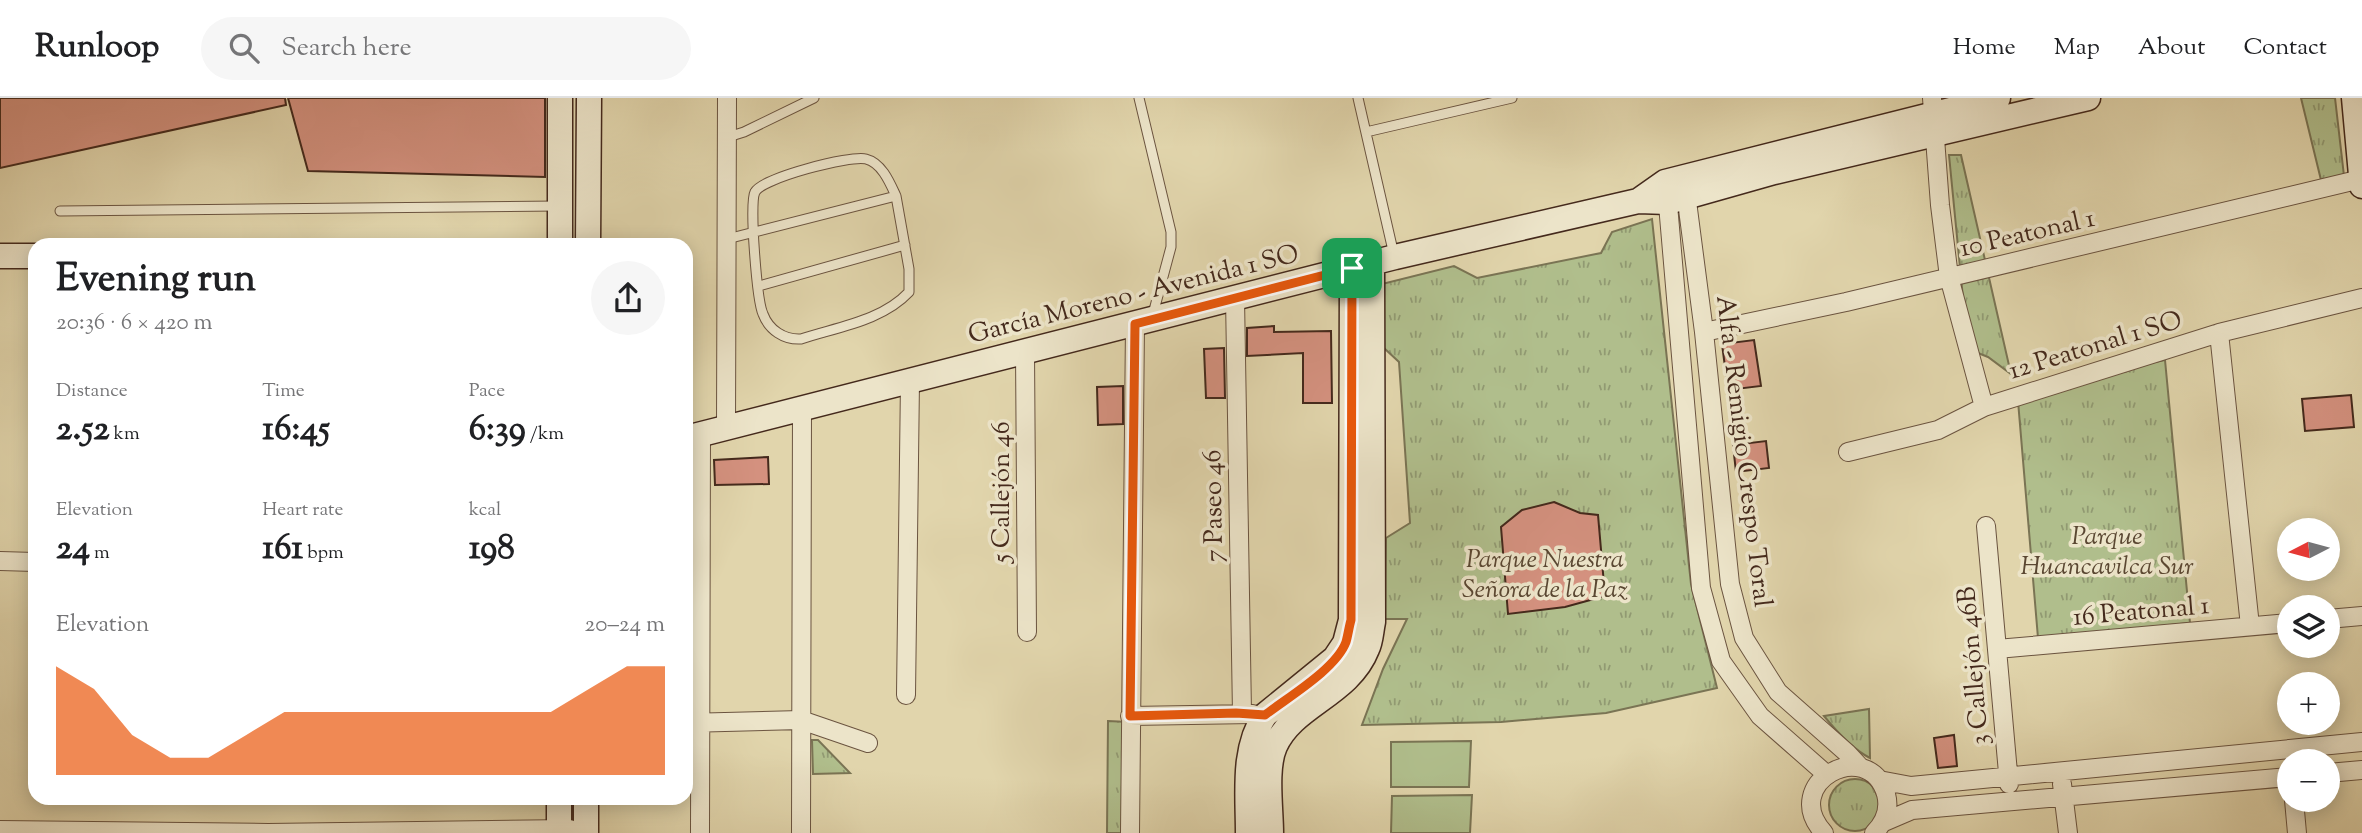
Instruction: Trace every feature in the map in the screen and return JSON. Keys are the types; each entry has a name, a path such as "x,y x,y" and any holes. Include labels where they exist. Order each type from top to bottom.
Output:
{"street":[{"path":"560,98 560,238"},
{"path":"588,238 589,98"},
{"path":"726,428 727,98"},
{"name":"García Moreno - Avenida 1 SO","path":"693,436 1373,263 1638,201 1998,98"},
{"name":"García Moreno - Avenida 1 SO","path":"1933,115 2088,98"},
{"path":"2354,98 2361,172"},
{"path":"1933,115 1949,277 1984,407"},
{"name":"10 Peatonal 1","path":"1704,332 1949,277 2361,172"},
{"name":"Alfa - Remigio Crespo Toral","path":"1676,190 1704,332 1730,584 1744,638 1777,692 1861,768 1878,780"},
{"name":"Alfa - Remigio Crespo Toral","path":"1676,190 1701,588 1704,600 1721,661 1760,716 1826,774"},
{"path":"0,256 28,256"},
{"path":"1130,716 1254,714 1335,658 1345,643 1351,620 1373,263"},
{"path":"1271,833 1271,764 1274,748 1292,722 1337,689 1354,670 1368,649 1373,622 1373,263"},
{"name":"7 Paseo 46","path":"1235,298 1254,714"},
{"name":"12 Peatonal 1 SO","path":"1848,452 1938,430 1984,407 2219,333 2362,298"},
{"path":"1130,833 1130,716 1143,321"},
{"path":"2219,333 2250,626"},
{"name":"5 Callejón 46","path":"1025,352 1027,632"},
{"path":"906,695 910,381"},
{"path":"801,833 802,408"},
{"path":"693,436 693,723 700,833"},
{"name":"3 Callejón 46B","path":"1986,527 2011,800"},
{"path":"0,561 28,562"},
{"path":"2340,618 2362,616"},
{"name":"16 Peatonal 1","path":"1997,649 2277,623"},
{"path":"1248,833 1249,760 1254,714"},
{"path":"693,723 801,720 868,743"},
{"path":"2320,749 2362,742"},
{"path":"1878,780 1910,786 2061,770 2277,755"},
{"path":"1824,833 1814,819 1811,806 1812,794 1818,783 1826,774 1837,768 1861,768"},
{"path":"2061,770 2068,833"},
{"path":"2340,772 2362,770"},
{"path":"1878,830 1912,810 2277,777"},
{"path":"1878,780 1887,799 1887,811 1878,830"},
{"path":"559,805 559,831"},
{"path":"0,830 268,833 586,831 586,805"},
{"path":"2295,812 2297,833"}],"lane":[{"path":"728,137 814,98"},
{"path":"1139,98 1171,232 1171,247 1143,321"},
{"path":"1358,98 1366,132 1373,263"},
{"path":"1366,132 1512,98"},
{"path":"866,159 879,167 896,195 909,269 909,292 899,303 880,313 801,339 790,339 771,327 763,316 752,234 754,193 760,186 783,176 843,161 866,159"},
{"path":"727,239 896,195"},
{"path":"60,211 559,206"},
{"path":"759,286 905,246"}],"green space":[{"path":"2301,98 2335,98 2344,176 2321,180"},
{"path":"1949,155 1961,155 2011,374 1988,357 1968,349"},
{"name":"Parque Nuestra Señora de la Paz","path":"1652,219 1691,584 1717,688 1606,713 1501,722 1362,725 1383,669 1407,619 1385,619 1386,538 1410,523 1399,362 1384,348 1382,284 1454,266 1477,278 1601,253 1612,232"},
{"name":"Parque Huancavilca Sur","path":"2165,360 2190,623 2038,638 2017,389"},
{"path":"1869,709 1870,758 1851,745 1824,716"},
{"path":"1108,721 1128,722 1126,833 1107,833"},
{"path":"812,740 818,740 850,773 813,774"},
{"path":"1471,741 1469,787 1391,787 1391,742"},
{"path":"1855,779 1874,786 1881,805 1874,824 1855,831 1836,824 1829,805 1836,786"},
{"path":"1472,795 1470,833 1391,833 1392,796"}],"building":[{"path":"0,98 285,98 286,105 0,168"},
{"path":"288,98 545,98 545,177 308,171"},
{"path":"1274,326 1274,332 1331,331 1332,403 1303,403 1303,353 1247,356 1247,328"},
{"path":"1754,340 1761,386 1728,390 1722,344"},
{"path":"1224,348 1225,398 1206,398 1204,349"},
{"path":"1123,386 1123,424 1098,425 1097,387"},
{"path":"2351,395 2354,427 2305,431 2302,399"},
{"path":"1766,441 1769,468 1736,472 1733,445"},
{"path":"768,457 769,484 715,485 714,460"},
{"path":"1554,502 1580,513 1598,515 1605,596 1565,607 1508,614 1501,527 1522,510"},
{"path":"1954,735 1957,766 1938,768 1934,738"}],"route":[{"path":"1352,268 1351,620 1345,643 1335,658 1320,672 1265,715 1236,713 1130,716 1135,324 1352,268"}]}
